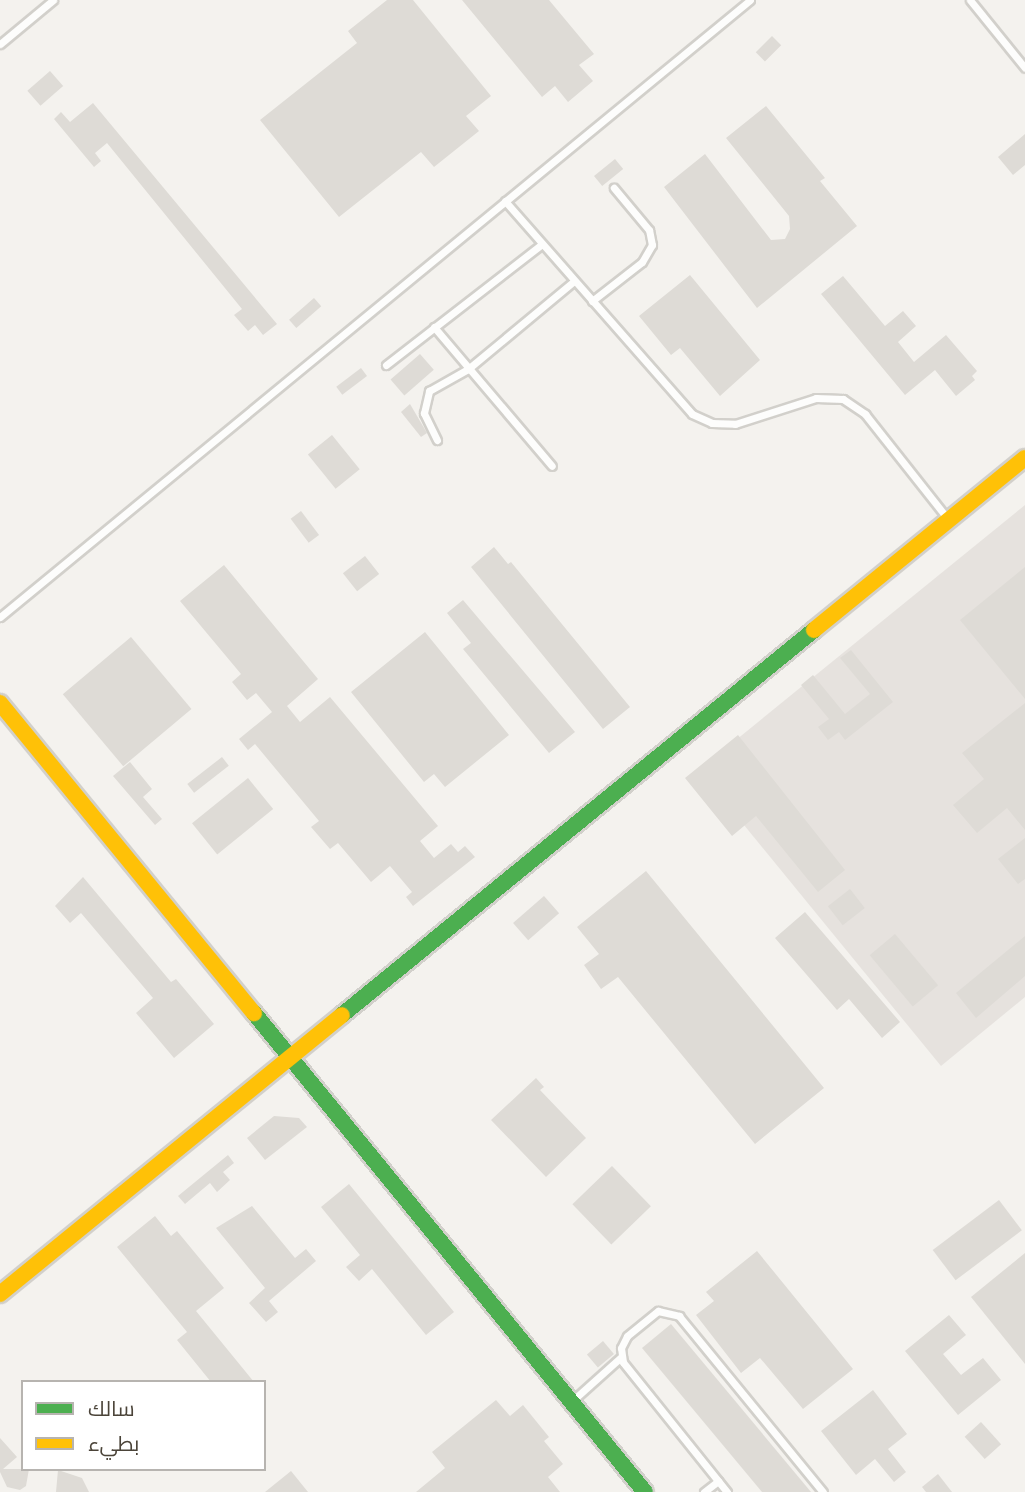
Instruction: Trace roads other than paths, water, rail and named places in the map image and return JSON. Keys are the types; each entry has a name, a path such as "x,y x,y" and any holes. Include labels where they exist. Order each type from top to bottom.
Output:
{"street":[{"path":"0,1294 1025,458"},
{"path":"0,703 645,1492"}],"lane":[{"path":"0,44 53,0"},
{"path":"0,617 750,0"},
{"path":"970,0 1025,68"},
{"path":"592,301 642,262 652,245 646,225 614,188"},
{"path":"505,201 683,406 701,419 735,424 826,396 851,403 865,414 949,520"},
{"path":"386,365 542,244"},
{"path":"437,440 424,413 425,398 434,386 468,369 574,281"},
{"path":"434,327 552,466"},
{"path":"572,1402 621,1357 627,1336 653,1314 675,1313 823,1492"},
{"path":"621,1357 727,1492"},
{"path":"704,1492 718,1481"}]}
